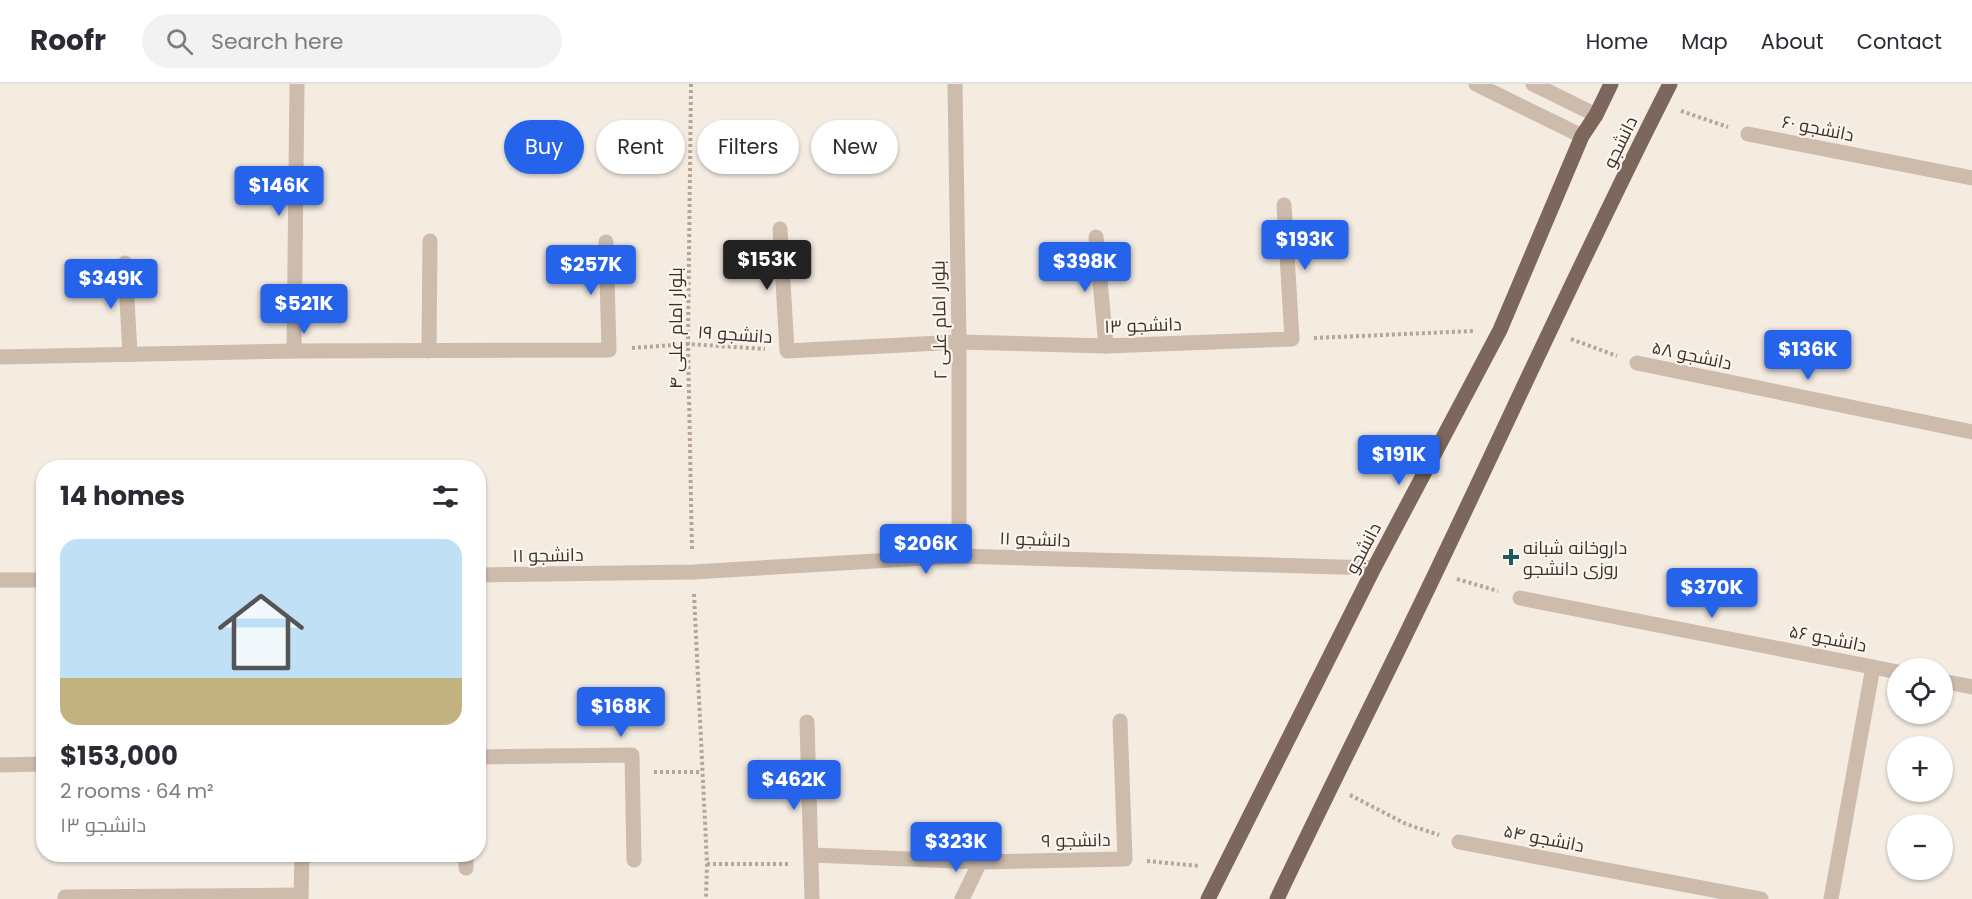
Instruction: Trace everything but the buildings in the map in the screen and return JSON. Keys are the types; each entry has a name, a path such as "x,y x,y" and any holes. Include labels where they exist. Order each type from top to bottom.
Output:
{"main road":[{"name":"دانشجو","path":"1208,899 1374,568 1500,330 1582,136 1596,115 1611,84"},
{"name":"دانشجو","path":"1277,899 1670,84"}],"street":[{"path":"294,351 297,84"},
{"name":"بلوار امام علی ۲","path":"955,84 959,342 959,556"},
{"path":"1476,84 1582,136"},
{"path":"1533,84 1596,115"},
{"path":"1538,115 1550,92"},
{"name":"دانشجو ۶۰","path":"1748,134 1972,178"},
{"path":"1284,205 1292,339"},
{"path":"780,229 787,351"},
{"path":"1096,237 1106,346"},
{"path":"429,351 430,241"},
{"path":"0,357 294,351 609,350 606,242"},
{"path":"125,263 130,354"},
{"name":"دانشجو ۱۳","path":"787,351 959,342 1106,346 1292,339"},
{"name":"دانشجو ۵۸","path":"1637,363 1972,432"},
{"name":"دانشجو ۱۱","path":"486,575 693,572 959,556 1374,568"},
{"path":"0,580 36,580"},
{"name":"دانشجو ۵۶","path":"1520,598 1887,670"},
{"path":"1830,899 1873,667"},
{"path":"1953,683 1972,687"},
{"name":"دانشجو ۹","path":"811,860 980,862 1125,859 1120,721"},
{"path":"807,722 812,899"},
{"path":"486,757 632,755 634,860"},
{"path":"0,765 36,764"},
{"name":"دانشجو ۵۴","path":"1459,842 1761,899"},
{"path":"65,899 65,897 156,895 301,897 302,862"},
{"path":"962,899 980,862"}],"path":[{"name":"بلوار امام علی ۴","path":"691,84 688,344 693,572 707,864 706,899"},
{"path":"1660,104 1748,134"},
{"path":"1292,339 1500,330"},
{"name":"دانشجو ۵۸","path":"1550,331 1637,363"},
{"name":"دانشجو ۱۹","path":"609,350 688,344 787,351"},
{"path":"1436,573 1520,598"},
{"path":"633,772 702,772"},
{"path":"1331,785 1406,824 1459,842"},
{"name":"دانشجو ۹","path":"1125,859 1223,868"},
{"path":"707,864 811,860"}],"place":[{"name":"داروخانه شبانه روزی دانشجو","path":"1511,557"}]}
